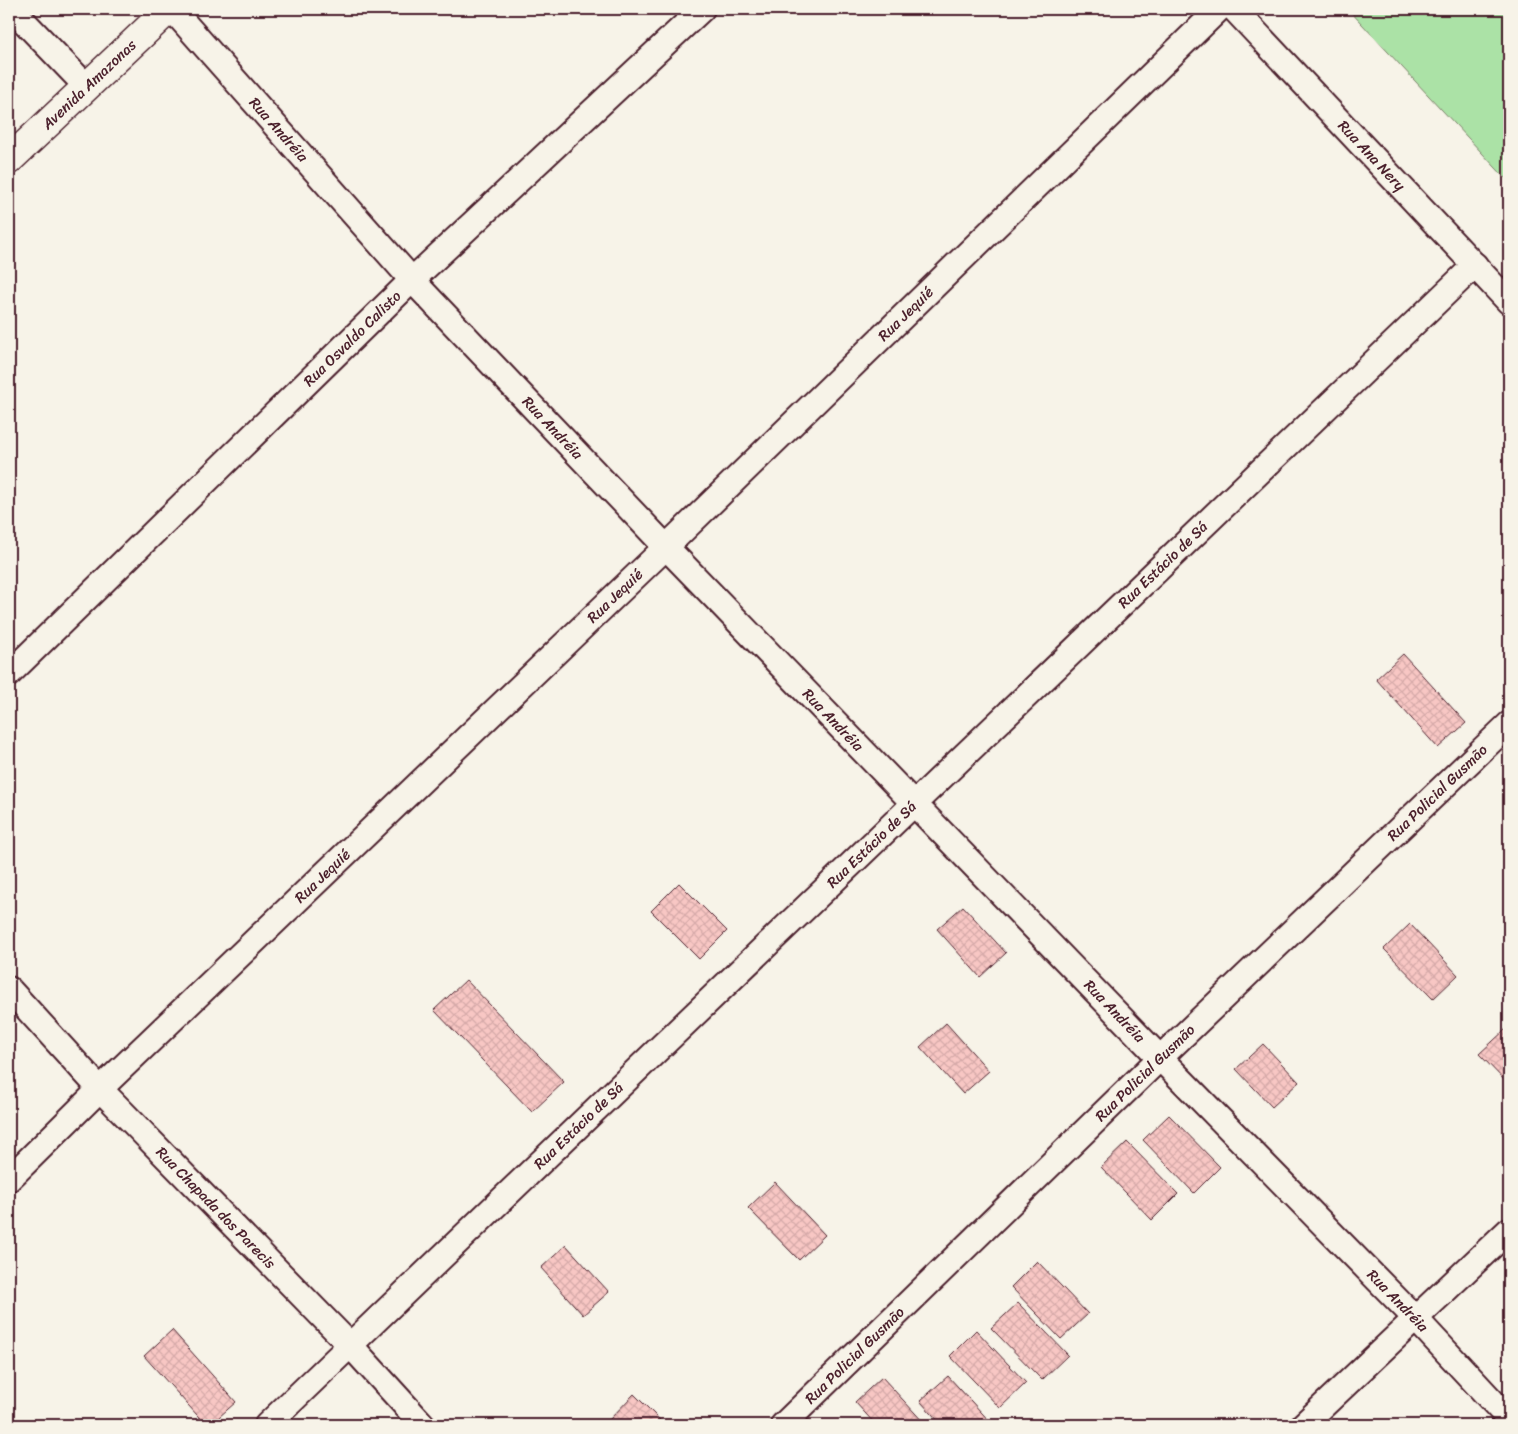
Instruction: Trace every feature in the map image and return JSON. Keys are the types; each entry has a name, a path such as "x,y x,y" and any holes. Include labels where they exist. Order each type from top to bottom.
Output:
{"street":[{"path":"12,9 86,86"},
{"name":"Avenida Amazonas","path":"9,160 170,9"},
{"name":"Rua Andréia","path":"170,9 412,280 914,804 1416,1319 1509,1419"},
{"name":"Rua Osvaldo Calisto","path":"9,674 412,280 702,9"},
{"name":"Rua Jequié","path":"9,1179 100,1089 666,547 1219,9"},
{"name":"Rua Ana Nery","path":"1234,9 1509,302"},
{"name":"Rua Estácio de Sá","path":"267,1425 1475,265"},
{"name":"Rua Policial Gusmão","path":"782,1425 1160,1058 1509,724"},
{"name":"Rua Chapada dos Parecis","path":"9,989 100,1089 351,1346 423,1425"},
{"path":"1303,1425 1509,1230"}],"green space":[{"path":"1348,9 1509,9 1509,182"}],"building":[{"path":"1403,654 1466,723 1438,748 1376,679"},
{"path":"679,883 727,931 699,959 651,911"},
{"path":"963,906 1006,953 980,977 937,929"},
{"path":"1410,924 1458,975 1433,999 1384,949"},
{"path":"466,980 564,1082 532,1112 434,1010"},
{"path":"946,1023 989,1071 963,1094 920,1047"},
{"path":"1506,1029 1509,1032 1509,1085 1479,1054"},
{"path":"1263,1044 1299,1082 1272,1107 1236,1069"},
{"path":"1169,1115 1220,1167 1194,1193 1143,1140"},
{"path":"1127,1142 1178,1194 1152,1220 1101,1167"},
{"path":"775,1182 825,1235 799,1260 748,1208"},
{"path":"566,1245 609,1292 583,1315 541,1268"},
{"path":"1037,1261 1088,1314 1061,1339 1011,1287"},
{"path":"1018,1303 1068,1355 1042,1380 991,1328"},
{"path":"172,1330 236,1402 210,1425 206,1425 144,1356"},
{"path":"976,1330 1026,1383 1000,1408 950,1356"},
{"path":"948,1376 993,1425 942,1425 920,1401"},
{"path":"882,1377 926,1425 876,1425 855,1402"},
{"path":"634,1394 665,1425 614,1425 609,1420"}]}
